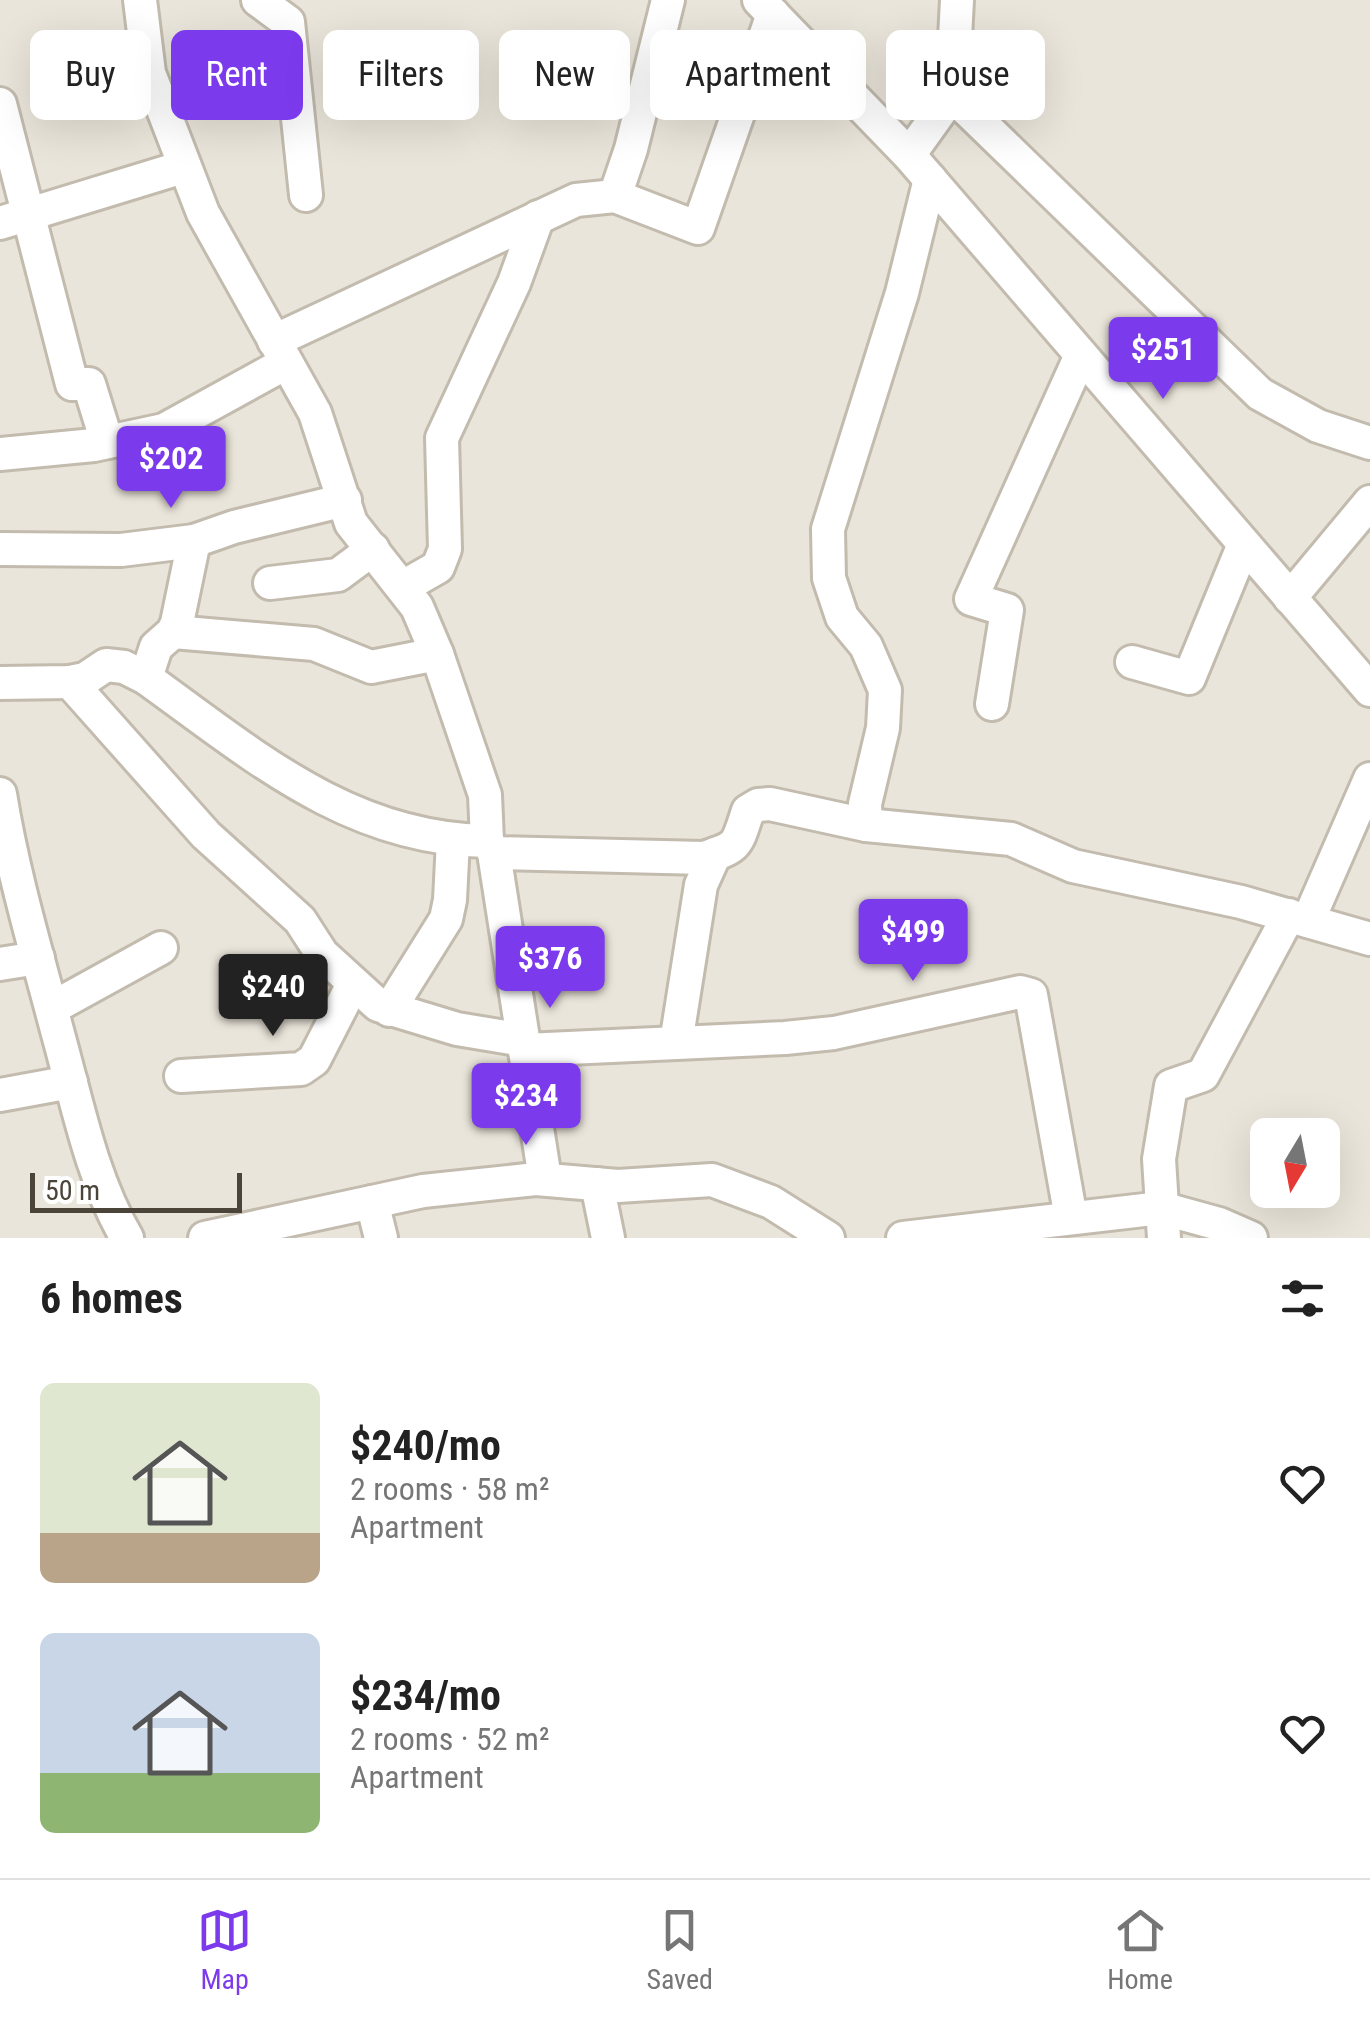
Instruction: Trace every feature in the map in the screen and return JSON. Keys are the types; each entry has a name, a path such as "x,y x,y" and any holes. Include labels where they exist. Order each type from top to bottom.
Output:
{"street":[{"path":"140,0 149,72 203,214 316,413 351,523 417,607 437,654 485,795 490,847 545,1179"},
{"path":"258,0 288,22 306,195"},
{"path":"614,196 631,149 668,0"},
{"path":"732,0 767,8 919,167 1370,690"},
{"path":"955,30 956,0"},
{"path":"0,454 107,442 164,430 280,352 576,200 614,196 698,228 767,8"},
{"path":"0,104 14,220 72,384 89,384 107,442"},
{"path":"866,825 865,804 883,728 885,690 866,646 842,616 830,578 828,530 902,293 919,167 941,120"},
{"path":"978,120 1260,394 1318,426 1370,443"},
{"path":"14,220 183,167"},
{"path":"402,588 438,567 446,549 442,438 514,283 538,217"},
{"path":"992,704 1006,610 970,598 1081,356"},
{"path":"0,549 120,550 194,540 345,500"},
{"path":"1290,598 1370,502"},
{"path":"146,678 156,647 173,632 194,540"},
{"path":"1132,662 1190,678 1244,544"},
{"path":"270,582 338,575 373,549"},
{"path":"173,632 302,642 371,668 437,654"},
{"path":"0,683 70,682 84,679 106,665 124,668 146,678 268,766 335,806 396,830 490,847 704,858 734,848 740,841 748,811 758,805 789,807 866,825 1011,839 1073,866 1145,879 1370,939"},
{"path":"70,682 206,835 300,920 322,954 378,1006 388,1010 524,1045 676,1043 834,1033 1020,992 1032,995 1071,1218"},
{"path":"1163,1223 1159,1158 1171,1086 1204,1075 1298,918 1370,779"},
{"path":"0,794 10,854 71,1082 109,1208 128,1238"},
{"path":"388,1010 446,919 453,840"},
{"path":"676,1043 701,884 715,854"},
{"path":"52,1008 161,948"},
{"path":"0,964 38,958"},
{"path":"181,1076 301,1069 314,1060 354,984"},
{"path":"0,1095 71,1082"},
{"path":"205,1238 423,1191 545,1179 618,1186 712,1180 771,1202 826,1237"},
{"path":"596,1184 608,1238"},
{"path":"372,1202 381,1238"},
{"path":"903,1238 1071,1218 1219,1224 1251,1238"}],"shaded area":[{"path":"0,0 1370,0 1370,1238 0,1238"}]}
